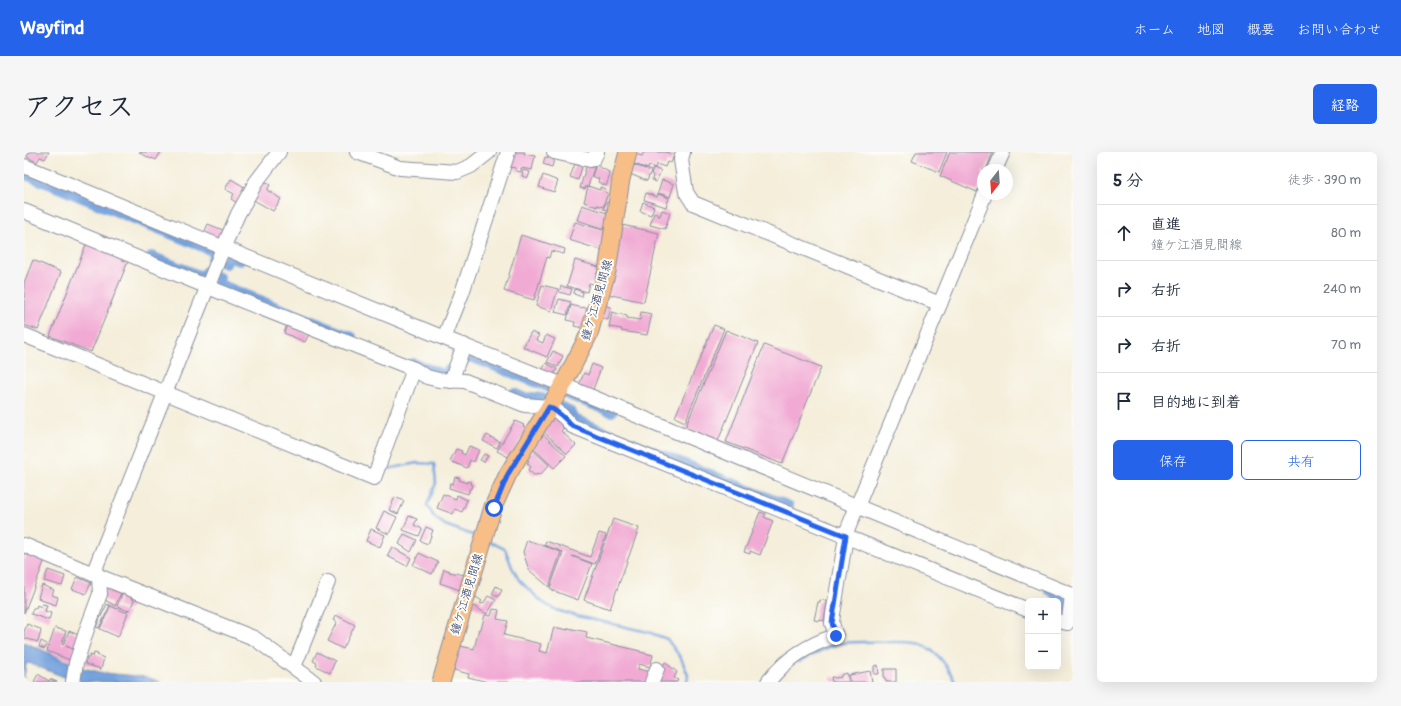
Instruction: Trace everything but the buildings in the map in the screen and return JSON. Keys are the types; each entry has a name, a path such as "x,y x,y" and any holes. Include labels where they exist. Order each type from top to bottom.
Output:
{"main road":[{"name":"鐘ケ江酒見間線","path":"441,682 494,508 508,474 550,406 580,353 591,328 607,271 621,180 628,152"}],"street":[{"path":"73,682 76,663 100,594 96,575 165,392 238,214 256,182 279,152"},
{"path":"358,152 400,168 457,172 471,166 489,152"},
{"path":"444,338 462,293 508,152"},
{"path":"554,152 590,160 594,158 597,152"},
{"path":"682,152 681,160 686,192 693,203 940,304"},
{"path":"998,164 1003,152"},
{"path":"24,166 223,250 464,345 857,508 1072,595 1064,620"},
{"path":"768,682 780,667 793,657 824,640 836,636 832,623 847,534 983,200"},
{"path":"24,211 414,369 427,377 451,381 465,381 525,405 550,406 561,414 572,426 847,534 1025,609"},
{"path":"24,334 374,478 414,369"},
{"path":"451,381 464,345"},
{"path":"24,545 254,638 314,682"},
{"path":"294,667 313,636 323,608 328,582"}],"water":[{"path":"24,642 83,668 104,673 146,677 161,682 77,682 29,663 26,664 24,678"}],"waterway":[{"path":"24,174 215,252 212,259 226,264 229,257 240,261"},
{"path":"151,256 204,277 206,271 220,277 217,283 352,337"},
{"path":"456,353 466,359 468,356 612,412"},
{"path":"413,363 445,375 448,370"},
{"path":"514,393 525,398 542,398 571,412 574,419 789,506"},
{"path":"388,469 417,463 434,464 436,483 427,505 434,517 445,525 478,537"},
{"path":"490,542 505,549 519,580 542,602 556,610 648,632 667,639 681,658 688,675 687,682"},
{"path":"1049,590 1061,598"},
{"path":"1061,598 1062,603 1064,603 1063,611 1061,611"},
{"path":"799,662 813,654 843,643 915,643 926,647 937,655 949,670 955,682"}],"route":[{"path":"494,508 508,474 549,407 557,411 572,426 846,536 832,623 836,636"}]}
